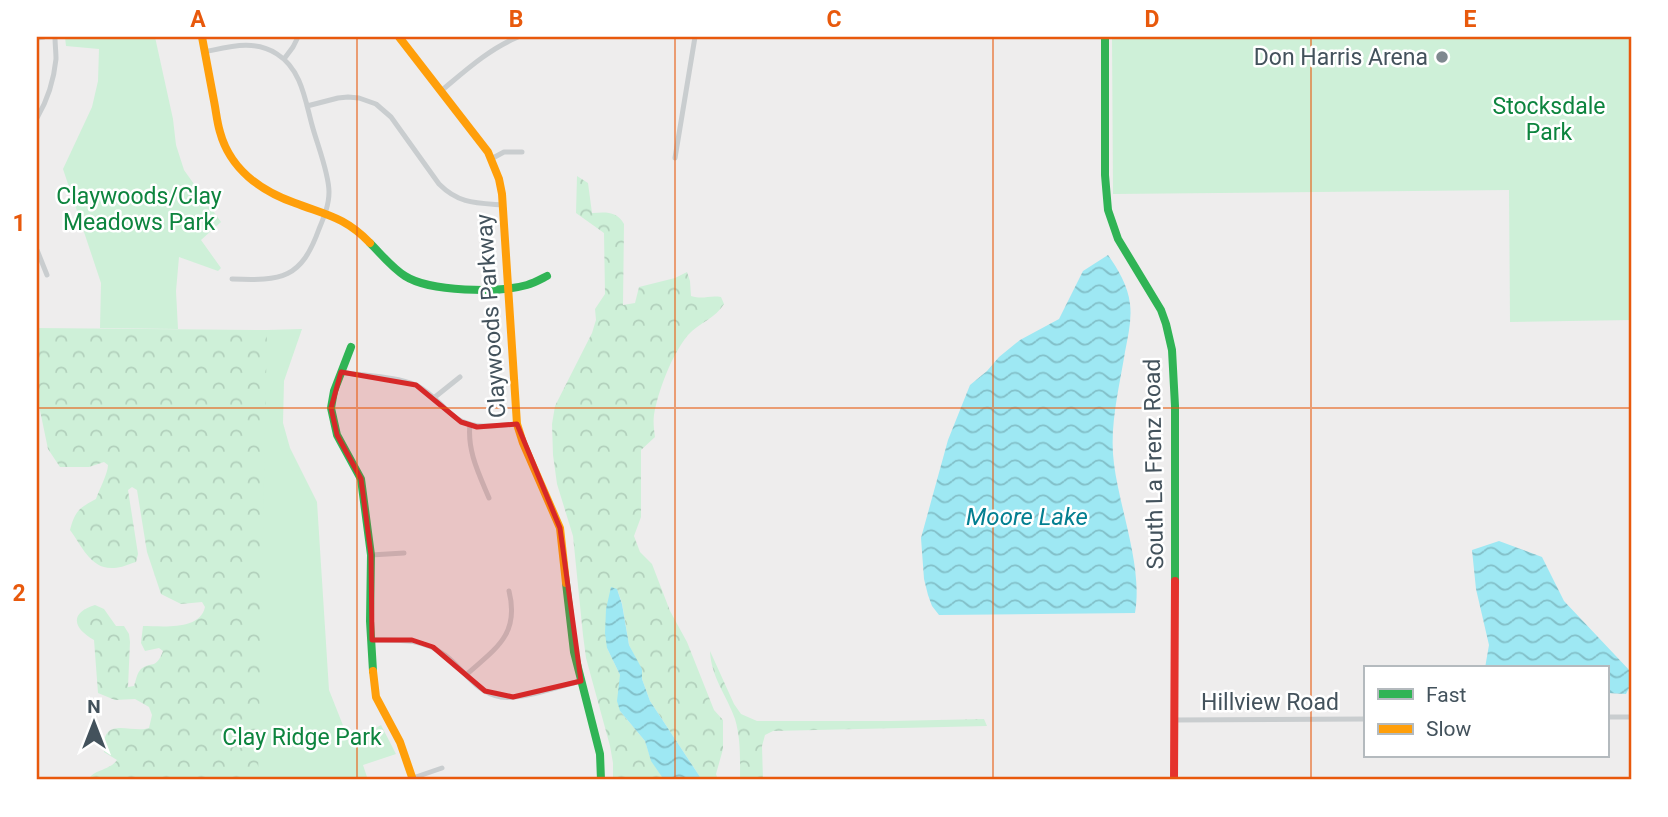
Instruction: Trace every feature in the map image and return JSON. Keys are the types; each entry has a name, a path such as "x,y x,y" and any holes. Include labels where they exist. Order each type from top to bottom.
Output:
{"street":[{"path":"37,38 44,37"},
{"path":"37,118 52,82 56,59 55,37"},
{"path":"202,37 224,145 236,166 262,189 351,225 403,274 420,283 441,288 509,287 526,286 547,276"},
{"path":"284,59 298,37"},
{"name":"Claywoods Parkway","path":"399,37 488,152 499,179 517,424 559,528 574,652 600,754 601,780"},
{"path":"441,91 478,60 518,37"},
{"path":"675,158 695,37"},
{"name":"South La Frenz Road","path":"1105,37 1106,187 1110,220 1123,248 1163,314 1174,356 1174,780"},
{"path":"204,52 250,45 267,48 284,59 296,74 328,183 325,214 307,257 294,270 275,279 232,279"},
{"path":"307,106 348,97 376,104 391,117 446,191 470,203 503,205"},
{"path":"491,159 504,152 522,152"},
{"path":"37,250 47,275"},
{"path":"351,347 334,391 331,408 337,435 361,480 371,555 373,680 376,698 400,742 413,779 442,768"},
{"path":"341,372 392,379 416,386 435,397 461,422 477,427 517,424"},
{"path":"435,397 460,377"},
{"path":"470,424 468,439 472,456 489,498"},
{"path":"371,555 404,553"},
{"path":"466,676 504,639 509,629 513,606 509,591"},
{"path":"372,640 412,640 433,647 447,656 485,691 499,697 513,698 581,681"},
{"path":"1608,717 1631,717"},
{"name":"Hillview Road","path":"1174,720 1364,719"}],"highlighted area":[{"path":"341,372 416,385 461,422 477,427 517,424 560,528 581,681 513,697 485,691 433,647 412,640 372,640 371,555 361,479 337,435 331,408"}],"green space":[{"name":"Claywoods/Clay Meadows Park","path":"65,37 155,37 176,145 184,170 221,222 201,240 221,268 218,271 179,257 176,291 178,329 100,328 101,283 63,169 92,107 98,81 99,49 66,46"},
{"name":"Stocksdale Park","path":"1112,37 1631,37 1631,320 1510,322 1509,190 1113,194"},
{"path":"577,176 588,183 592,213 614,215 624,224 623,305 635,303 639,287 675,278 687,272 691,296 721,297 724,304 717,313 688,335 666,373 654,415 655,437 641,450 641,517 634,536 640,552 652,564 714,710 723,720 723,749 716,774 718,780 702,780 650,701 641,669 629,645 617,589 607,648 620,675 620,711 645,741 651,760 664,780 613,780 610,746 586,658 573,536 557,484 553,455 552,424 555,406 592,333 596,320 595,309 605,294 604,233 576,213"},
{"path":"37,328 267,330 281,386 281,427 306,644 363,780 88,780 117,760 104,752 107,733 119,728 149,728 152,715 149,707 135,699 115,700 98,693 94,640 78,626 78,616 95,605 104,609 116,626 124,626 130,642 128,687 134,686 140,671 156,663 163,651 159,648 145,651 141,643 143,626 188,624 202,615 205,607 202,602 181,604 161,594 147,552 137,490 132,487 128,490 138,554 136,562 117,568 99,565 88,556 70,530 78,511 96,499 108,465 104,462 89,467 60,467 48,449 37,396"},
{"name":"Clay Ridge Park","path":"302,329 284,381 283,423 290,448 317,502 329,690 350,743 381,725 396,754 363,765 368,780 258,780 267,330"},
{"path":"710,651 734,704 741,714 757,721 984,719 987,726 773,731 765,735 762,746 763,780 740,780 737,727 716,678"}],"water":[{"name":"Moore Lake","path":"1108,255 1125,284 1130,310 1115,408 1113,450 1136,577 1135,613 939,615 932,606 924,579 921,538 948,440 970,385 1020,340 1059,319 1083,271"},
{"path":"1499,541 1542,557 1564,601 1631,672 1631,684 1626,694 1608,693 1608,666 1485,666 1489,645 1476,589 1472,550"},
{"path":"611,587 617,589 629,645 642,669 642,679 650,701 702,780 664,780 651,761 645,741 620,711 617,701 620,675 607,648 605,633 606,609"}],"traffic: fast":[{"path":"1105,37 1105,175 1108,210 1118,239 1161,310 1172,350 1175,406 1175,581"},
{"path":"370,243 405,276 447,288 515,288 547,276"},
{"path":"351,347 334,391 331,408 337,435 361,479 371,555 370,621 373,671"},
{"path":"566,583 574,652 600,754 601,780"}],"traffic: slow":[{"path":"202,37 220,132 239,168 270,192 343,222 370,243"},
{"path":"399,37 488,152 499,179 517,424 560,528 566,583"},
{"path":"373,671 376,697 400,742 413,780"}],"traffic: jam":[{"path":"1174,780 1175,581"}],"place":[{"name":"Don Harris Arena","path":"1442,57"}]}
